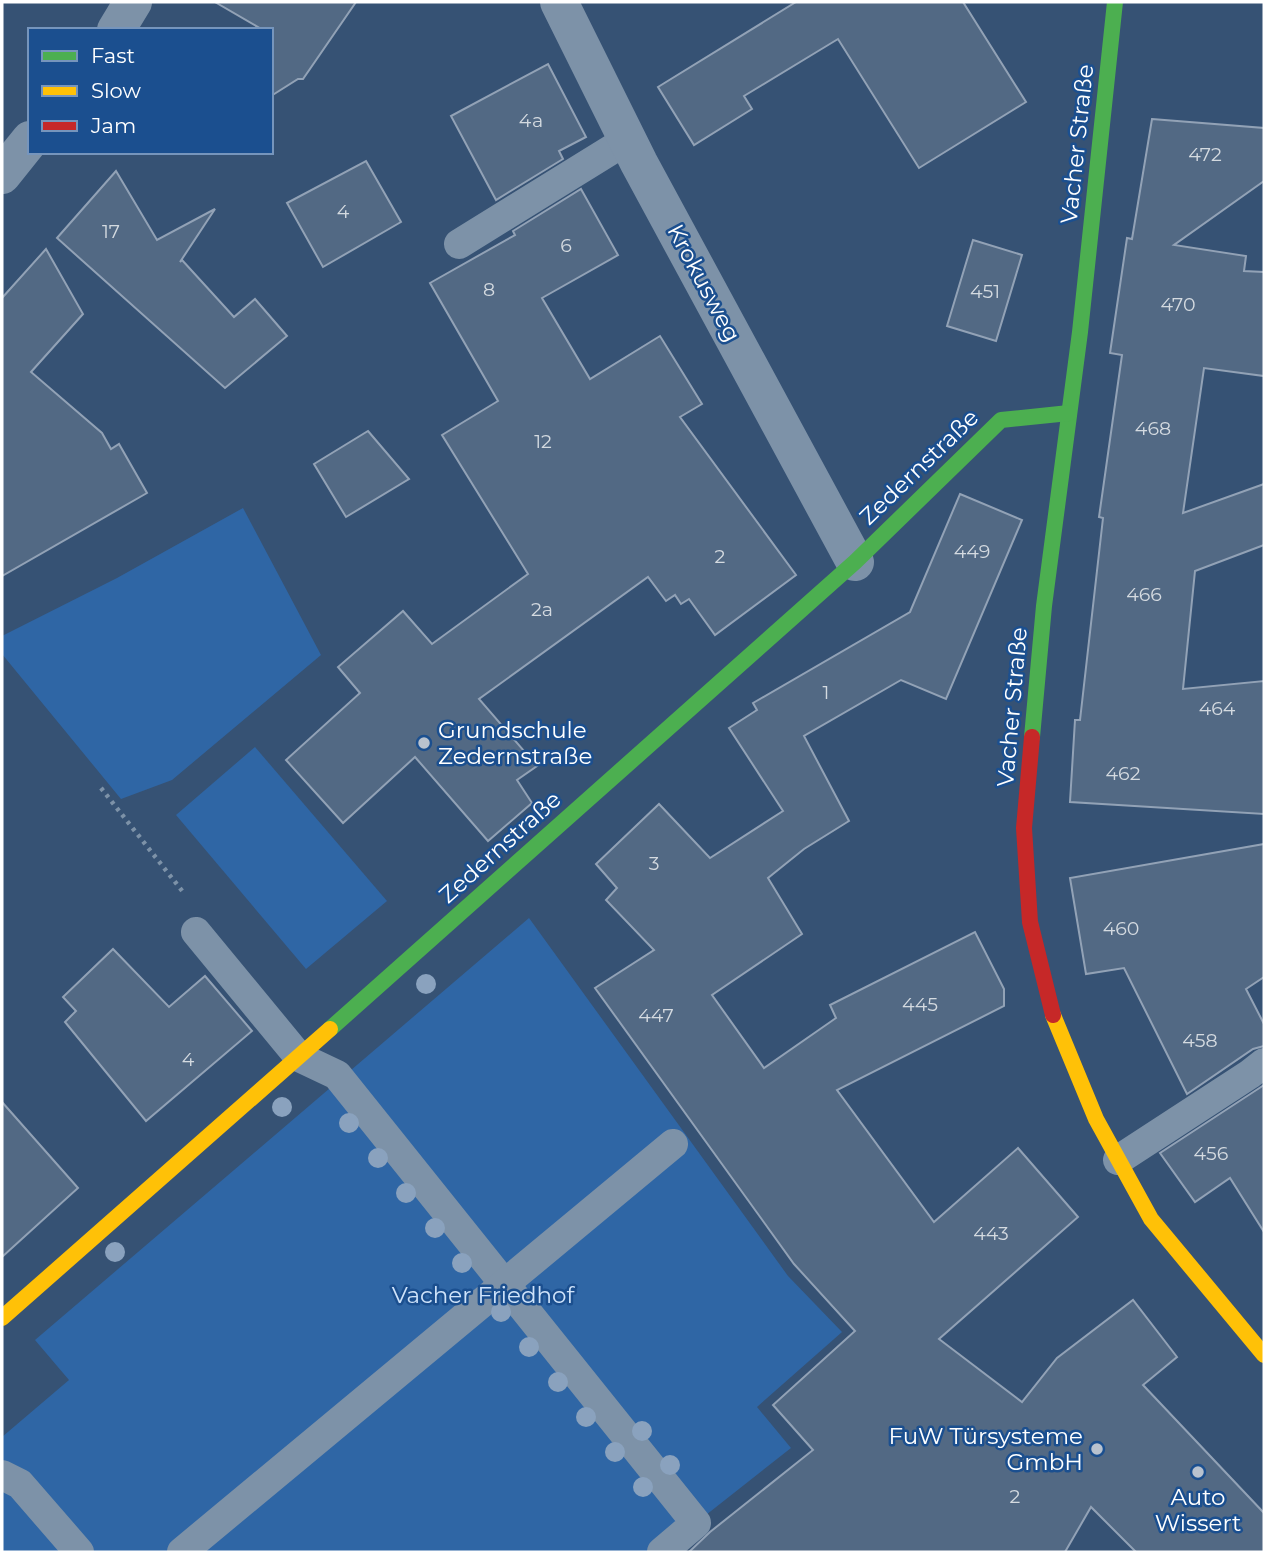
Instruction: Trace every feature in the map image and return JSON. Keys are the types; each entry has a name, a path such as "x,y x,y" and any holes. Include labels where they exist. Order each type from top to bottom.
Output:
{"street":[{"path":"117,28 133,2"},
{"name":"Krokusweg","path":"559,2 627,140 855,562"},
{"name":"Vacher Straße","path":"1115,2 1069,413 1044,606 1024,828 1030,922 1051,1012 1096,1119 1118,1160 1151,1219 1264,1354"},
{"path":"2,176 28,144"},
{"name":"Zedernstraße","path":"2,1318 855,562 1001,420 1069,413"}],"lane":[{"path":"458,244 627,140"},
{"path":"196,932 299,1057 337,1075 696,1523 662,1552"},
{"path":"1118,1160 1264,1063"},
{"path":"182,1552 673,1144"},
{"path":"2,1475 20,1484 79,1552"}],"path":[{"path":"101,788 205,920 196,932"}],"green space":[{"path":"243,508 321,655 172,780 121,799 2,654 2,636 117,578"},
{"path":"255,747 387,901 306,969 176,815"},
{"name":"Vacher Friedhof","path":"529,918 788,1276 842,1332 757,1407 791,1448 659,1552 2,1552 2,1437 69,1380 35,1340"}],"building":[{"path":"215,2 356,2 303,79 298,79 273,95 273,28 260,28"},
{"path":"796,2 963,2 1026,102 919,168 838,39 744,96 752,109 694,145 658,87"},
{"path":"548,64 586,137 559,151 563,159 496,200 451,116"},
{"path":"1152,119 1264,128 1264,181 1174,245 1246,256 1244,271 1264,272 1264,376 1204,368 1183,513 1264,484 1264,545 1195,571 1183,689 1264,681 1264,814 1070,802 1075,720 1080,720 1103,518 1099,517 1122,355 1110,353 1127,238 1132,239"},
{"path":"366,161 401,222 323,267 287,203"},
{"path":"116,171 157,240 215,209 180,262 182,260 234,317 255,299 287,336 225,388 57,238"},
{"path":"581,189 618,255 542,298 590,379 660,336 702,404 680,417 796,575 715,635 689,599 681,604 675,595 666,601 648,577 479,699 537,766 517,780 532,803 488,841 415,757 343,823 286,760 360,693 338,667 403,611 432,644 528,574 442,435 498,401 430,283 515,235 513,231"},
{"path":"973,240 1022,255 996,341 947,326"},
{"path":"46,249 83,314 31,372 102,433 111,449 119,444 147,493 2,576 2,298"},
{"path":"368,431 409,479 346,517 314,464"},
{"path":"960,494 1022,520 946,699 901,680 804,736 849,821 804,849 768,878 802,934 712,995 764,1068 836,1018 830,1005 975,932 1004,989 1004,1006 837,1090 934,1222 1018,1148 1078,1217 939,1339 1022,1402 1057,1358 1133,1300 1177,1357 1143,1385 1264,1513 1264,1552 1136,1552 1091,1507 1065,1552 689,1552 710,1532 813,1450 773,1405 855,1331 794,1264 595,988 654,950 606,900 617,888 596,864 659,804 710,858 783,811 729,728 757,710 753,703 910,612"},
{"path":"1264,844 1264,977 1246,989 1264,1024 1264,1046 1253,1049 1187,1094 1124,968 1086,974 1070,878"},
{"path":"113,949 169,1007 205,976 252,1031 146,1121 65,1022 76,1011 63,997"},
{"path":"1264,1085 1264,1232 1230,1178 1195,1202 1160,1153"},
{"path":"2,1102 78,1188 2,1257"}],"traffic: fast":[{"path":"1032,737 1044,606 1080,332 1115,2"},
{"path":"330,1029 855,562 1001,420 1069,413"}],"traffic: slow":[{"path":"1053,1015 1096,1119 1151,1219 1264,1355"},
{"path":"2,1318 330,1029"}],"traffic: jam":[{"path":"1032,737 1024,828 1030,922 1053,1015"}],"place":[{"name":"Grundschule Zedernstraße","path":"424,743"},
{"name":"FuW Türsysteme GmbH","path":"1097,1449"},
{"name":"Auto Wissert","path":"1198,1472"}]}
